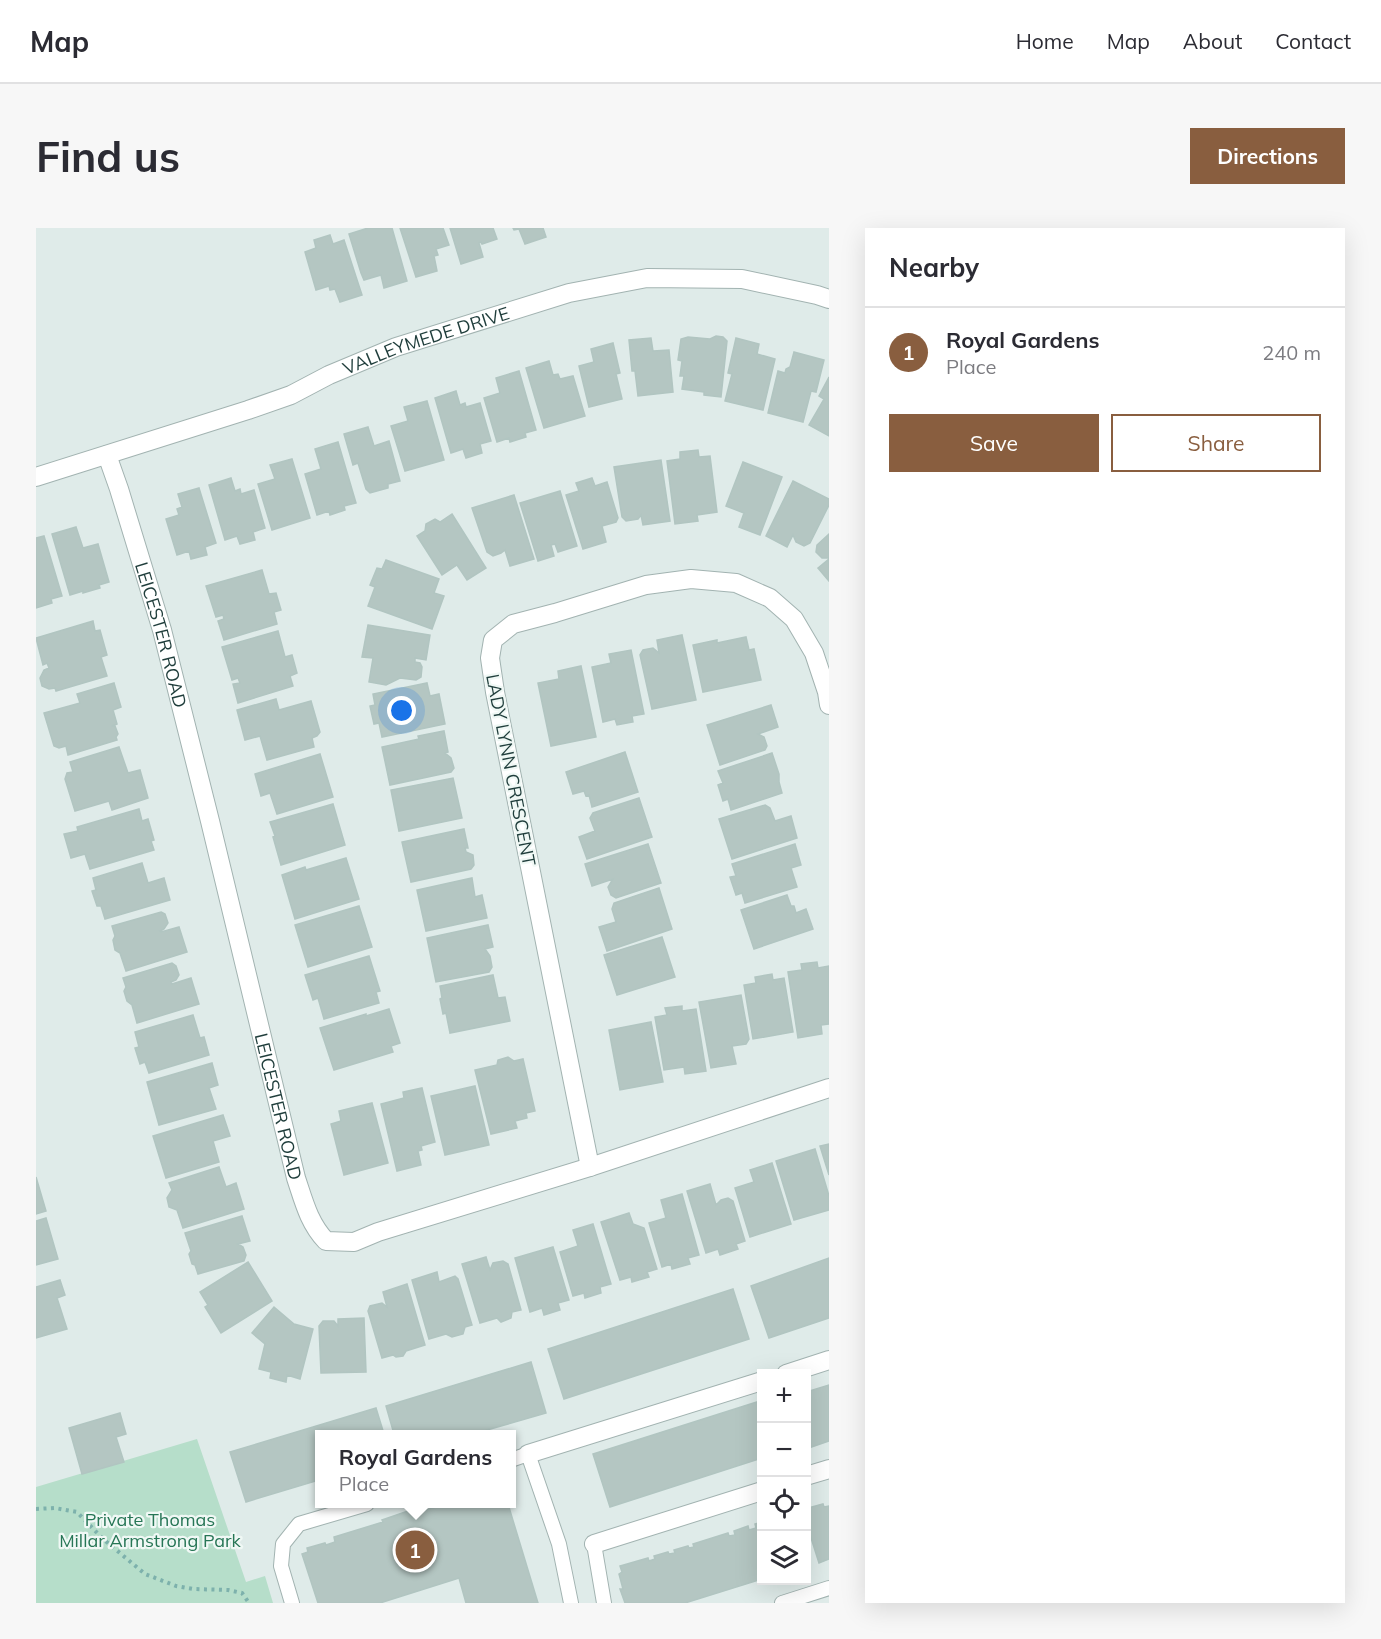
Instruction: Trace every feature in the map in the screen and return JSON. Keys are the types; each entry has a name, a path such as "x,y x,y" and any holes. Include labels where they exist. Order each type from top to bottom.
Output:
{"street":[{"name":"VALLEYMEDE DRIVE","path":"36,477 291,395 329,375 396,347 569,293 647,278 742,279 829,299"},
{"name":"LEICESTER ROAD","path":"107,455 162,630 296,1179 316,1231 326,1241 354,1242 378,1232 590,1167 829,1088"},
{"name":"LADY LYNN CRESCENT","path":"590,1167 495,692 490,658 494,640 513,624 646,585 691,579 736,583 770,597 794,619 814,653 829,705"},
{"path":"801,1369 829,1360"},
{"path":"520,1457 757,1383"},
{"path":"811,1475 829,1469"},
{"path":"594,1544 757,1493"}],"lane":[{"path":"520,1457 560,1544 571,1603"},
{"path":"292,1603 281,1566 283,1545 299,1524 351,1508"},
{"path":"594,1544 604,1603"},
{"path":"782,1603 829,1588"}],"path":[{"path":"36,1509 56,1508 76,1512 144,1574 176,1586 242,1593 249,1603"}],"green space":[{"name":"Private Thomas Millar Armstrong Park","path":"197,1439 246,1582 265,1576 273,1603 36,1603 36,1487"}],"building":[{"path":"368,228 392,228 407,281 384,288 381,275 364,280 349,234"},
{"path":"400,228 443,228 449,245 436,249 438,255 434,256 437,271 416,277"},
{"path":"450,228 493,228 497,239 479,243 483,257 461,264"},
{"path":"513,228 543,228 546,237 525,244 519,229 514,230"},
{"path":"330,235 333,244 344,240 362,295 340,302 335,289 330,290 329,286 316,290 305,252 316,248 314,240"},
{"path":"716,336 723,337 727,341 721,397 682,389 684,376 680,376 682,361 678,360 681,339 688,337 710,339"},
{"path":"651,338 653,351 669,350 673,392 638,396 635,371 632,371 629,340"},
{"path":"736,338 759,344 757,354 775,359 763,410 725,401 732,374 728,373"},
{"path":"613,343 620,373 616,374 622,399 589,407 579,366 594,362 591,349"},
{"path":"794,352 824,360 816,392 811,391 803,422 768,413 778,371 785,373 790,367"},
{"path":"549,361 553,375 558,374 560,379 573,376 585,416 544,428 526,368"},
{"path":"519,371 536,430 525,433 526,437 510,442 509,438 497,442 484,398 500,393 496,378"},
{"path":"829,377 829,436 809,425 824,399 819,396"},
{"path":"456,391 460,405 465,403 466,407 480,403 491,441 480,444 482,453 466,458 463,449 451,453 435,398"},
{"path":"427,401 444,460 405,471 391,426 408,421 404,407"},
{"path":"368,427 374,446 389,441 400,481 388,484 388,488 370,493 366,489 358,463 353,465 344,434"},
{"path":"338,442 356,503 344,506 345,510 330,515 329,511 317,515 305,474 321,469 315,449"},
{"path":"698,450 699,457 710,456 717,512 697,515 698,521 675,524 667,461 680,459 680,452"},
{"path":"292,459 310,518 272,530 258,484 275,479 270,465"},
{"path":"661,460 670,521 643,525 641,515 638,519 626,521 622,517 614,467"},
{"path":"743,462 782,477 760,535 739,527 744,513 726,506"},
{"path":"231,478 235,491 240,489 241,494 254,490 265,528 253,532 255,540 240,544 237,536 225,540 209,485"},
{"path":"592,478 595,486 607,482 618,518 616,522 602,526 606,542 583,549 566,495 579,491 576,483"},
{"path":"793,481 829,499 829,505 810,543 804,546 796,542 793,535 787,547 766,536"},
{"path":"199,488 216,543 205,547 207,555 191,559 189,551 177,555 166,519 179,515 177,509 182,507 178,494"},
{"path":"560,491 577,546 558,552 555,544 551,545 554,556 538,561 520,503"},
{"path":"514,495 534,559 510,566 505,550 493,556 487,552 472,508"},
{"path":"452,514 486,568 467,580 457,565 442,575 417,536 425,531 426,524 435,519 440,522"},
{"path":"76,527 83,548 98,544 109,582 99,585 100,588 70,595 52,534"},
{"path":"829,534 829,558 822,558 816,552 817,545"},
{"path":"44,536 62,596 51,599 52,603 36,608 36,538"},
{"path":"829,559 829,581 818,568"},
{"path":"386,560 439,579 434,593 444,596 432,629 368,606 375,587 370,585 377,568 382,569"},
{"path":"262,570 269,594 276,593 281,610 274,612 277,624 224,640 218,621 224,619 223,615 216,617 206,586"},
{"path":"93,621 95,631 100,630 107,655 101,657 107,676 56,691 55,688 49,689 42,686 40,678 44,670 49,668 47,663 43,665 36,638"},
{"path":"368,625 430,635 426,660 415,658 415,662 420,663 422,667 421,677 416,680 400,678 386,685 369,682 373,658 362,657"},
{"path":"278,631 285,657 292,655 297,673 290,676 293,686 238,703 233,684 240,683 238,678 232,680 222,647"},
{"path":"682,635 696,700 652,709 640,655 643,650 653,648 659,653 657,640"},
{"path":"746,637 749,650 754,649 761,680 703,692 693,645"},
{"path":"631,650 644,714 632,716 633,722 617,725 615,719 603,722 592,667 611,663 609,654"},
{"path":"581,666 596,737 551,746 538,683 559,679 558,671"},
{"path":"114,683 121,707 113,710 117,724 112,726 115,726 118,734 117,740 68,755 66,746 59,748 54,746 44,713 80,703 77,694"},
{"path":"427,683 430,696 439,694 445,724 382,737 379,723 374,724 370,706 375,705 373,694"},
{"path":"276,699 279,710 311,701 320,732 312,738 314,747 267,760 260,736 245,740 237,710"},
{"path":"771,705 778,727 758,734 764,737 767,746 765,750 720,765 707,725"},
{"path":"444,731 448,752 445,753 451,758 454,768 451,772 390,785 382,747"},
{"path":"119,747 128,773 140,770 148,798 112,810 109,801 75,811 65,779 67,773 73,772 70,762"},
{"path":"625,752 638,792 592,807 589,795 586,796 584,791 573,794 566,772"},
{"path":"772,753 782,793 731,810 728,799 723,801 718,785 723,783 718,771"},
{"path":"320,754 333,797 277,814 270,793 261,796 255,774"},
{"path":"453,778 462,818 399,831 391,790"},
{"path":"639,798 652,837 587,859 579,837 595,831 590,818 593,813"},
{"path":"333,804 345,845 281,865 270,822"},
{"path":"765,805 770,808 775,821 791,816 797,838 732,859 719,819"},
{"path":"139,809 142,821 148,819 154,840 151,841 154,850 90,869 85,854 71,858 64,834 78,831 77,827"},
{"path":"464,829 468,848 465,848 466,852 473,855 474,865 471,869 411,882 402,842"},
{"path":"648,844 661,883 616,898 611,895 608,887 613,879 592,886 585,864"},
{"path":"795,844 801,865 791,868 797,887 745,903 742,893 736,895 730,877 736,876 732,864"},
{"path":"346,858 359,899 295,919 282,875 305,867 306,870"},
{"path":"142,863 148,883 164,878 170,900 105,919 101,906 97,906 92,891 96,890 93,878"},
{"path":"472,878 475,897 482,895 487,918 426,931 417,890"},
{"path":"659,888 672,929 607,951 599,927 616,922 612,909 614,903"},
{"path":"787,895 796,913 806,909 813,929 754,949 741,910"},
{"path":"359,906 372,947 308,967 295,925"},
{"path":"161,912 165,914 168,923 160,931 179,927 187,952 126,971 120,953 115,950 112,926"},
{"path":"488,925 493,947 485,949 490,956 492,967 489,972 436,982 427,938"},
{"path":"662,937 675,977 617,995 604,955"},
{"path":"369,956 380,991 376,992 379,1003 324,1019 318,998 313,1000 305,975"},
{"path":"817,962 818,968 829,966 829,1024 821,1025 822,1034 798,1038 788,972 802,970 801,964"},
{"path":"172,963 176,966 179,975 171,982 172,984 191,978 199,1004 137,1023 132,1005 127,1001 123,978"},
{"path":"772,974 773,980 784,978 793,1032 753,1039 744,985 756,983 755,977"},
{"path":"493,975 498,998 505,997 510,1021 450,1033 446,1013 443,1014 440,986"},
{"path":"741,995 749,1039 746,1044 732,1046 736,1064 711,1068 699,1002"},
{"path":"682,1006 682,1011 696,1009 706,1071 685,1074 684,1067 664,1070 655,1017 667,1015 665,1008"},
{"path":"389,1009 400,1043 391,1046 393,1052 334,1070 320,1028"},
{"path":"193,1015 200,1038 204,1037 209,1055 149,1073 145,1062 140,1064 135,1048 139,1047 135,1032"},
{"path":"651,1022 663,1082 620,1090 609,1030"},
{"path":"508,1057 514,1061 523,1059 535,1111 526,1113 527,1118 515,1121 517,1128 491,1134 475,1070 497,1065 498,1060"},
{"path":"212,1063 218,1085 209,1088 216,1109 159,1125 147,1082"},
{"path":"475,1086 489,1145 445,1155 431,1096"},
{"path":"422,1088 435,1142 421,1146 422,1150 418,1151 421,1165 397,1171 381,1104 404,1098 403,1092"},
{"path":"372,1103 388,1163 344,1175 331,1124 341,1121 339,1111"},
{"path":"223,1115 230,1136 213,1141 219,1162 166,1178 153,1136"},
{"path":"829,1144 829,1175 820,1146"},
{"path":"815,1149 829,1196 829,1210 794,1220 776,1161"},
{"path":"772,1163 791,1224 750,1237 735,1188 754,1182 750,1170"},
{"path":"219,1167 226,1187 236,1183 244,1209 183,1228 177,1210 169,1207 167,1198 172,1190 169,1183"},
{"path":"36,1177 46,1211 36,1214"},
{"path":"710,1184 716,1205 728,1198 733,1201 745,1241 736,1244 738,1249 720,1255 718,1249 706,1253 687,1191"},
{"path":"682,1194 699,1255 688,1258 690,1264 672,1269 671,1264 662,1267 649,1223 666,1218 661,1200"},
{"path":"629,1213 633,1224 644,1228 657,1269 647,1272 649,1277 632,1282 631,1277 620,1280 601,1222"},
{"path":"242,1216 250,1241 238,1244 243,1247 246,1255 244,1261 198,1274 195,1265 192,1264 189,1254 191,1251 185,1233"},
{"path":"46,1218 58,1259 36,1265 36,1221"},
{"path":"593,1224 611,1284 600,1287 601,1293 585,1298 584,1293 573,1296 560,1252 578,1246 573,1230"},
{"path":"553,1247 569,1300 558,1303 560,1310 544,1315 542,1308 530,1312 515,1258"},
{"path":"486,1257 490,1270 493,1263 503,1261 508,1264 521,1310 512,1312 511,1318 501,1322 497,1318 480,1323 462,1264"},
{"path":"829,1258 829,1318 769,1338 751,1286"},
{"path":"248,1262 272,1301 221,1333 205,1307 208,1305 200,1292"},
{"path":"437,1272 439,1282 455,1276 458,1279 472,1325 465,1327 463,1334 452,1337 446,1334 429,1339 412,1280"},
{"path":"60,1280 65,1295 57,1298 67,1329 36,1338 36,1287"},
{"path":"407,1284 425,1345 406,1351 403,1356 393,1355 382,1358 368,1311 370,1306 382,1303 387,1307 383,1292"},
{"path":"733,1289 749,1339 564,1399 548,1349"},
{"path":"274,1307 294,1324 313,1329 300,1379 287,1375 286,1382 270,1378 271,1372 259,1369 265,1344 252,1333"},
{"path":"364,1318 366,1372 321,1373 319,1326 323,1321 334,1321 338,1326 338,1319"},
{"path":"531,1362 546,1413 487,1430 393,1430 386,1406"},
{"path":"829,1385 829,1441 811,1447 811,1423 811,1390"},
{"path":"757,1402 757,1460 610,1507 593,1454"},
{"path":"376,1408 383,1430 315,1430 315,1481 246,1502 230,1452"},
{"path":"120,1413 126,1434 116,1437 124,1462 82,1474 69,1428"},
{"path":"823,1504 824,1507 829,1506 829,1559 819,1563 811,1538 811,1507"},
{"path":"432,1508 509,1508 538,1603 466,1603 459,1578 380,1603 318,1603 302,1554 308,1552 307,1548 335,1542 334,1537 383,1522 382,1520 411,1510 412,1514"},
{"path":"757,1523 757,1581 685,1603 625,1603 620,1589 623,1589 619,1574 622,1572 620,1566 648,1558 649,1561 655,1559 654,1556 668,1552 669,1554 675,1553 674,1550 688,1546 689,1548 694,1547 693,1544 728,1533 729,1536 735,1535 734,1531 748,1526 749,1530 756,1528 755,1524"}],"place":[{"name":"Royal Gardens","path":"415,1550"}]}
